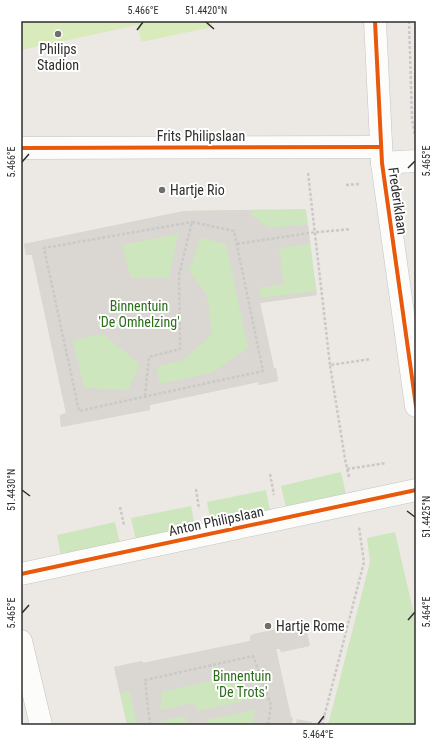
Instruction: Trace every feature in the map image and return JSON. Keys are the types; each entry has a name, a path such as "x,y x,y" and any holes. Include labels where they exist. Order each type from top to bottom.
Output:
{"street":[{"name":"Frederiklaan","path":"375,21 381,155 416,406"},
{"name":"Frits Philipslaan","path":"21,148 305,147 381,155 416,161"},
{"name":"Anton Philipslaan","path":"21,574 416,490"},
{"path":"21,641 41,725"}],"path":[{"path":"409,21 412,118 416,141"},
{"path":"305,147 330,365 345,459"},
{"path":"145,396 149,357 180,349 179,276 192,222"},
{"path":"192,222 234,231 237,244 263,371 79,411 44,248 192,222"},
{"path":"237,244 315,232 351,229"},
{"path":"330,365 371,359"},
{"path":"347,469 386,463"},
{"path":"322,725 364,562 359,525"},
{"path":"150,725 145,680 253,656 271,705 268,725"}],"green space":[{"name":"Philips Stadion","path":"21,21 211,21 212,27 141,42 138,25 21,50"},
{"name":"Binnentuin 'De Omhelzing'","path":"306,209 317,295 260,303 278,381 259,385 258,382 150,405 150,410 61,427 60,415 66,413 32,255 26,255 24,244 184,211"},
{"path":"341,472 346,494 286,507 281,486"},
{"path":"266,490 270,511 211,523 207,502"},
{"path":"191,506 195,527 136,540 131,518"},
{"path":"115,522 120,543 61,556 57,535"},
{"path":"395,532 416,623 416,725 328,725 370,562 367,538"},
{"name":"Binnentuin 'De Trots'","path":"305,623 310,646 281,652 280,649 276,649 291,717 281,725 127,725 114,667 142,661 143,663 250,641 250,636 254,634"}],"shaded area":[{"name":"Binnentuin 'De Omhelzing'","path":"251,210 251,214 269,228 308,224 310,244 279,248 284,284 259,288 260,298 316,291 317,295 260,303 278,381 259,385 258,382 150,405 150,410 61,427 60,415 66,413 32,255 26,255 24,244 184,211","holes":["178,234 169,278 131,278 122,245","200,238 226,244 248,348 213,372 160,384 157,367 183,360 212,335 207,295 189,271","102,334 140,364 128,390 84,388 73,340"]},
{"name":"Binnentuin 'De Trots'","path":"305,623 310,646 281,652 280,649 276,649 291,717 293,718 292,723 296,724 297,719 312,722 311,725 253,725 255,710 207,720 208,725 187,725 185,716 158,722 158,725 137,725 130,691 120,693 114,667 142,661 143,663 250,641 250,636","holes":["237,675 253,699 197,711 195,702 160,710 162,692"]}],"cycle path":[{"path":"375,21 382,163 416,406"},
{"path":"21,148 380,147"},
{"path":"21,574 416,490"}],"place":[{"name":"Philips Stadion","path":"58,34"},
{"name":"Hartje Rio","path":"162,190"},
{"name":"Hartje Rome","path":"268,626"}]}
